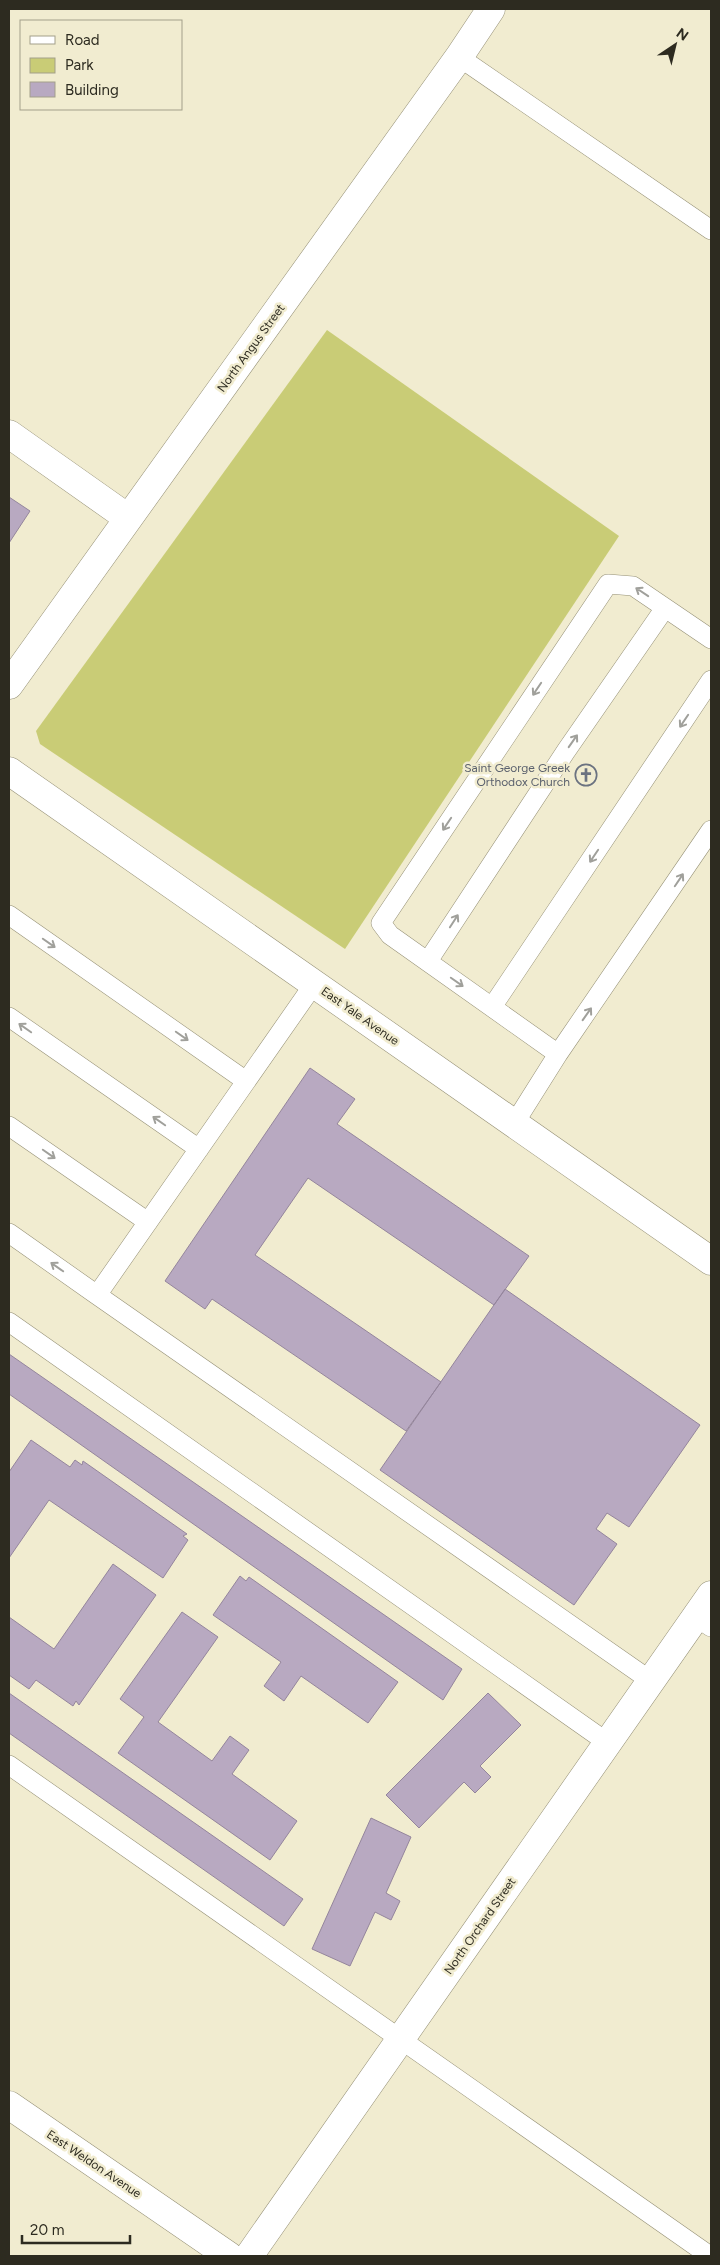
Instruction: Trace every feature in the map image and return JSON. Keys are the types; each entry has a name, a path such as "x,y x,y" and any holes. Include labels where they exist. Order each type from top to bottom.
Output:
{"street":[{"name":"North Angus Street","path":"9,686 460,57 491,9"},
{"path":"9,434 128,518"},
{"name":"East Yale Avenue","path":"9,771 711,1261"},
{"name":"North Orchard Street","path":"249,2256 651,1681 704,1622 711,1595"},
{"name":"East Weldon Avenue","path":"9,2105 228,2256"}],"lane":[{"path":"460,57 711,230"},
{"path":"558,1054 390,935 381,923 608,584 633,586 711,639"},
{"path":"428,961 566,751 665,608"},
{"path":"492,1007 711,680"},
{"path":"514,1124 558,1054 711,830"},
{"path":"9,915 246,1081"},
{"path":"97,1295 314,984"},
{"path":"9,1017 199,1149"},
{"path":"9,1126 148,1222"},
{"path":"9,1233 651,1681"},
{"path":"9,1322 608,1742"},
{"path":"9,1765 710,2256"}],"green space":[{"path":"327,330 619,536 345,949 40,744 36,731"}],"building":[{"path":"9,497 30,511 9,543"},
{"path":"310,1068 355,1099 337,1124 529,1256 494,1305 308,1178 255,1255 441,1382 406,1431 212,1299 205,1309 165,1281"},
{"path":"505,1289 700,1425 629,1527 607,1513 596,1529 617,1544 574,1605 380,1470"},
{"path":"9,1354 462,1669 443,1700 9,1394"},
{"path":"31,1440 70,1467 75,1460 82,1465 83,1461 187,1534 183,1536 188,1540 163,1578 49,1500 9,1558 9,1472"},
{"path":"113,1564 156,1595 79,1705 76,1701 73,1706 36,1680 29,1689 9,1675 9,1617 54,1649"},
{"path":"240,1576 246,1581 249,1577 398,1682 368,1723 301,1676 284,1701 264,1686 281,1662 213,1615"},
{"path":"182,1612 218,1637 158,1722 212,1761 230,1736 249,1750 232,1774 297,1821 270,1860 118,1753 144,1717 120,1699"},
{"path":"9,1693 303,1899 284,1926 9,1733"},
{"path":"488,1693 521,1725 480,1766 491,1777 475,1793 464,1782 419,1828 386,1795"},
{"path":"371,1818 411,1837 386,1893 400,1901 391,1920 375,1912 350,1966 312,1949"}],"place":[{"name":"Saint George Greek Orthodox Church","path":"586,775"}]}
